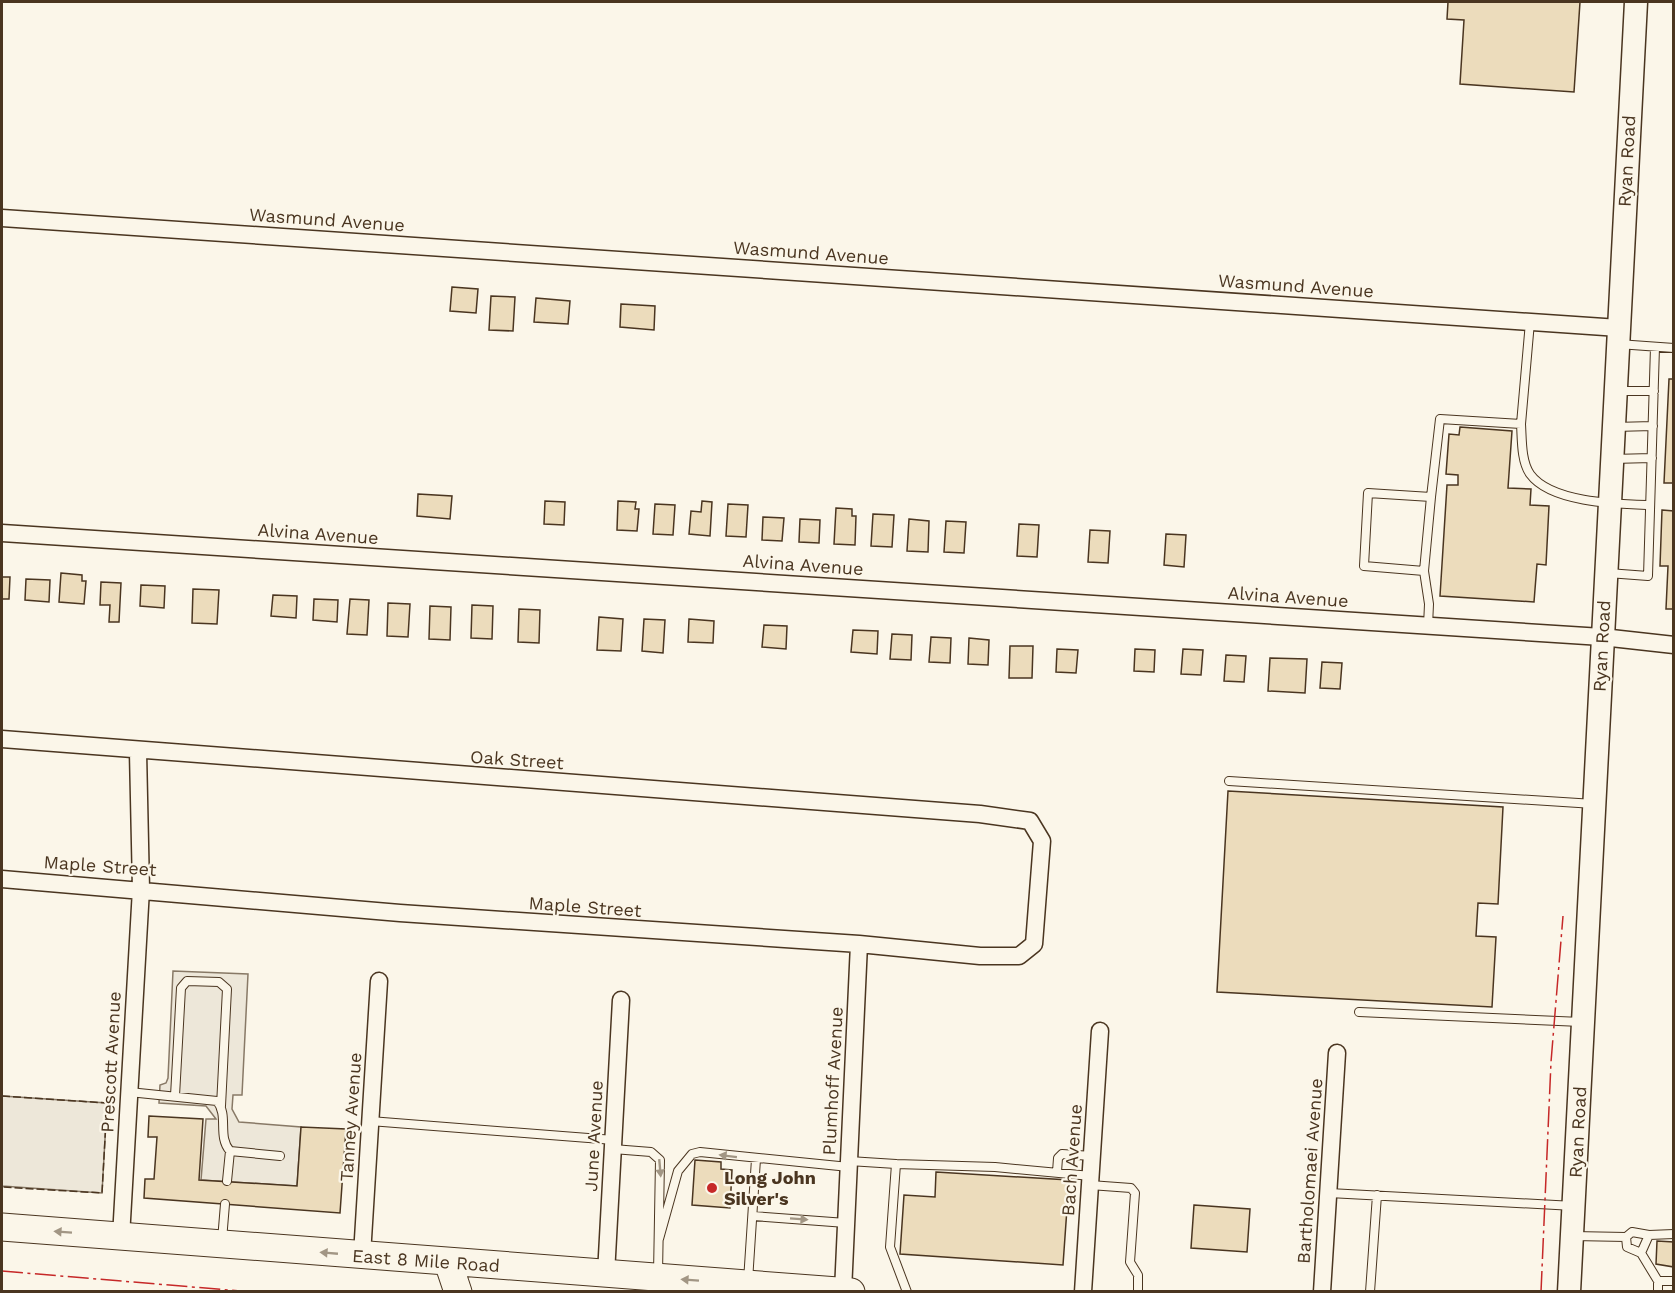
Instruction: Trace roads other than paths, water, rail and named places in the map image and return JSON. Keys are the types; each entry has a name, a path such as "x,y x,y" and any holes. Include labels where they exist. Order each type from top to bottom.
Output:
{"highway":[{"name":"East 8 Mile Road","path":"2,1227 851,1292"},
{"path":"448,1262 458,1292"},
{"path":"557,1292 576,1272"}],"main road":[{"name":"Ryan Road","path":"1569,1292 1636,2"}],"street":[{"name":"Wasmund Avenue","path":"2,218 1530,322 1618,336"},
{"name":"Alvina Avenue","path":"2,533 1602,637 1674,645"},
{"name":"Oak Street","path":"2,739 138,752 980,814 1030,821"},
{"name":"Prescott Avenue","path":"121,1237 141,889 138,752"},
{"name":"Maple Street","path":"2,879 141,889 400,913 859,944 980,956 1020,956 1028,952 1034,944 1042,841 1030,821"},
{"name":"Plumhoff Avenue","path":"843,1291 859,944"},
{"name":"Tanney Avenue","path":"362,1256 379,981"},
{"name":"June Avenue","path":"606,1274 621,1000"},
{"name":"Bach Avenue","path":"1083,1292 1100,1031"},
{"name":"Bartholomaei Avenue","path":"1323,1292 1337,1053"}],"lane":[{"path":"1530,322 1521,424 1524,460 1530,474 1556,491 1610,503 1650,505"},
{"path":"1618,336 1655,347 1674,348"},
{"path":"1606,573 1648,576 1655,347"},
{"path":"1615,391 1653,391"},
{"path":"1428,626 1429,604 1424,571 1440,419 1521,424"},
{"path":"1614,427 1653,426"},
{"path":"1612,459 1652,458"},
{"path":"1424,571 1364,566 1368,493 1431,497"},
{"path":"1229,781 1594,804"},
{"path":"175,1096 182,988 187,981 219,982 226,989 221,1106 224,1119 223,1138 230,1151 227,1181"},
{"path":"1359,1012 1584,1023"},
{"path":"129,1092 206,1098 217,1101 221,1106"},
{"path":"370,1122 614,1145 651,1152 660,1160 658,1278"},
{"path":"230,1151 280,1156"},
{"path":"659,1239 678,1171 686,1159 700,1152 756,1159 849,1164 995,1167 1057,1172 1131,1188 1136,1193 1131,1262 1138,1275 1138,1292"},
{"path":"1057,1172 1058,1158 1062,1154 1092,1156"},
{"path":"748,1284 756,1159"},
{"path":"896,1164 890,1247 907,1292"},
{"path":"1329,1192 1575,1206"},
{"path":"1370,1292 1377,1195"},
{"path":"222,1244 225,1204"},
{"path":"753,1216 846,1223"},
{"path":"1573,1236 1626,1237 1632,1232 1649,1235 1674,1234"},
{"path":"1641,1253 1649,1235"},
{"path":"1626,1237 1627,1247 1641,1253 1658,1281 1658,1292"},
{"path":"1658,1281 1674,1281"}],"place":[{"name":"Long John Silver's","path":"712,1188"}]}
